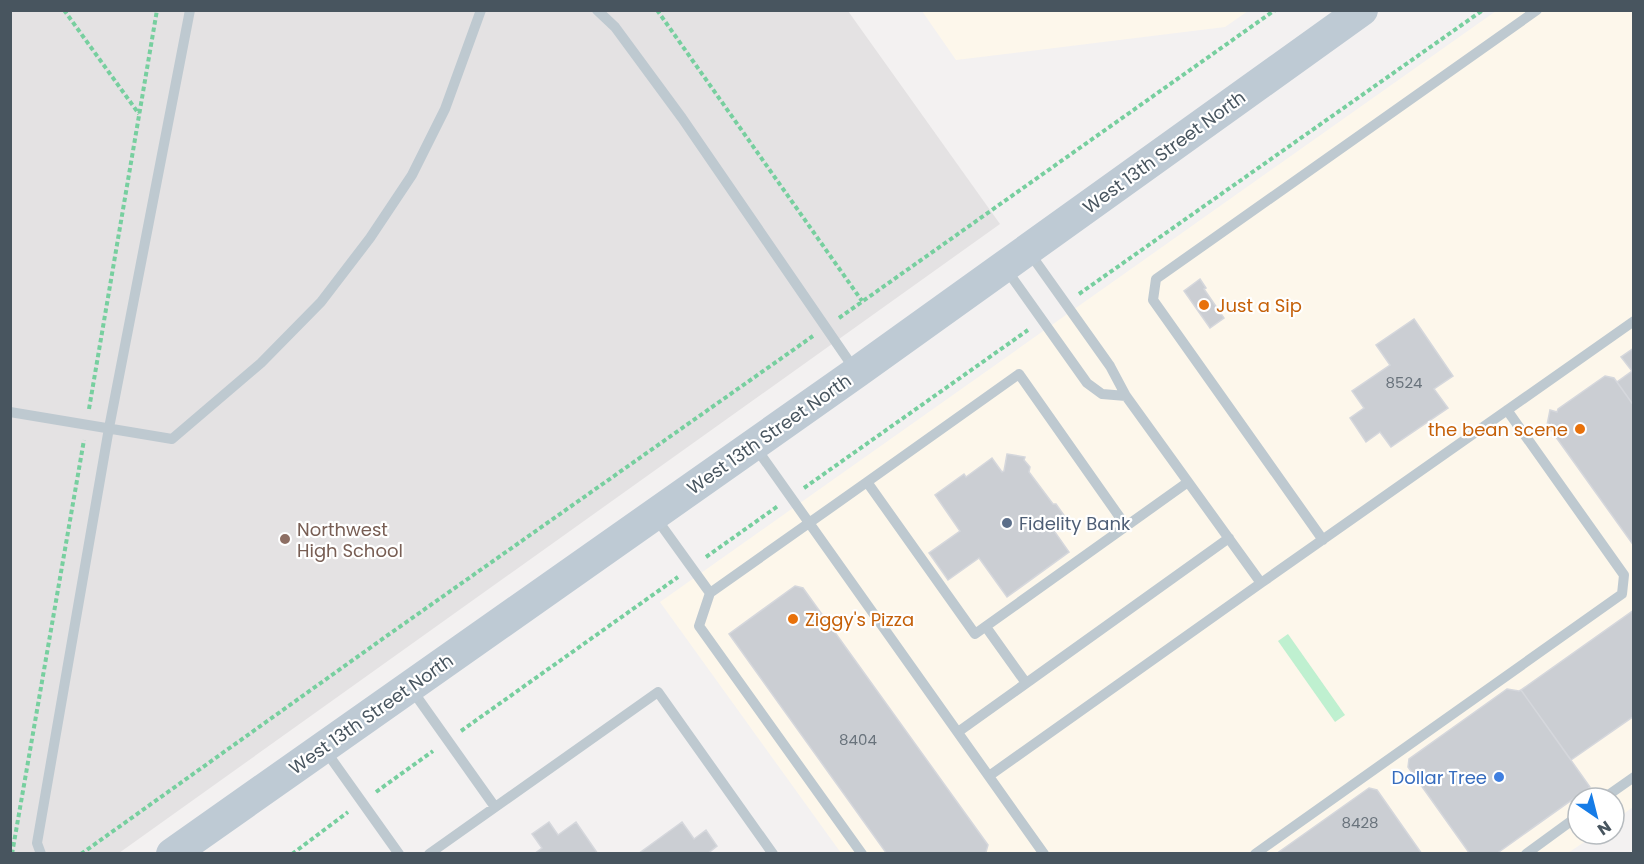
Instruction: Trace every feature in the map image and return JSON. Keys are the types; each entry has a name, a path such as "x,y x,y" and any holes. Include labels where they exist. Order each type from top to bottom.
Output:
{"street":[{"name":"West 13th Street North","path":"172,854 857,372 1352,13"}],"lane":[{"path":"41,854 37,843 109,428 190,10"},
{"path":"10,412 172,439 261,363 321,302 370,238 412,175 445,109 480,10"},
{"path":"597,10 615,27 668,100 857,372"},
{"path":"1323,540 1152,300 1156,279 1537,10"},
{"path":"1016,258 1066,303 1110,366 1126,396 1262,583"},
{"path":"1016,258 1042,320 1087,383 1102,394 1126,396"},
{"path":"989,776 1634,321"},
{"path":"862,854 699,626 710,593 1019,374 1126,526"},
{"path":"1255,854 1622,594 1624,575 1507,410"},
{"path":"754,445 1044,854"},
{"path":"867,482 975,634 1188,482"},
{"path":"654,515 710,593"},
{"path":"958,732 1228,538"},
{"path":"986,627 1026,683"},
{"path":"410,687 495,807"},
{"path":"429,854 658,692 773,854"},
{"path":"324,747 399,854"},
{"path":"1621,786 1634,777"},
{"path":"1526,854 1566,825"}],"path":[{"path":"64,10 140,115"},
{"path":"657,10 862,302"},
{"path":"81,854 1275,10"},
{"path":"1066,303 1483,10"},
{"path":"292,854 448,740 1042,320"}],"shaded area":[{"name":"Northwest High School","path":"10,11 848,11 1000,224 119,853 11,853"},
{"path":"922,11 1248,11 1225,27 956,60"},
{"path":"1496,11 1633,11 1633,807 1626,812 1626,786 1566,786 1566,846 1578,846 1568,853 841,853 660,602"}],"green space":[{"path":"1288,634 1345,715 1335,722 1278,641"}],"building":[{"name":"Just a Sip","path":"1200,279 1206,288 1204,289 1224,318 1210,328 1184,291"},
{"path":"1414,319 1453,376 1434,389 1448,408 1391,447 1380,432 1366,442 1350,418 1364,408 1352,391 1390,365 1376,345"},
{"path":"1634,348 1634,406 1617,382 1632,371 1621,357"},
{"path":"1605,376 1614,378 1634,406 1634,546 1553,431 1546,430 1550,410 1557,412"},
{"name":"Fidelity Bank","path":"1007,454 1025,457 1024,460 1030,467 1029,472 1066,518 1052,528 1069,552 1007,597 979,558 948,580 929,553 960,531 935,495 964,474 966,477 992,458 1002,472 1004,471"},
{"path":"795,586 803,588 988,845 984,854 887,854 729,634"},
{"path":"1634,610 1634,716 1571,760 1521,690"},
{"name":"Dollar Tree","path":"1507,689 1521,690 1589,786 1566,786 1566,804 1496,854 1470,854 1408,767 1409,759"},
{"path":"1369,788 1377,790 1422,854 1276,854"},
{"path":"549,822 558,835 576,822 598,854 534,854 542,848 532,834"},
{"path":"682,822 694,839 706,830 717,846 707,854 638,854"}],"place":[{"name":"Just a Sip","path":"1204,305"},
{"name":"the bean scene","path":"1580,429"},
{"name":"Fidelity Bank","path":"1007,523"},
{"name":"Northwest High School","path":"285,539"},
{"name":"Ziggy's Pizza","path":"793,619"},
{"name":"Dollar Tree","path":"1499,777"}]}
